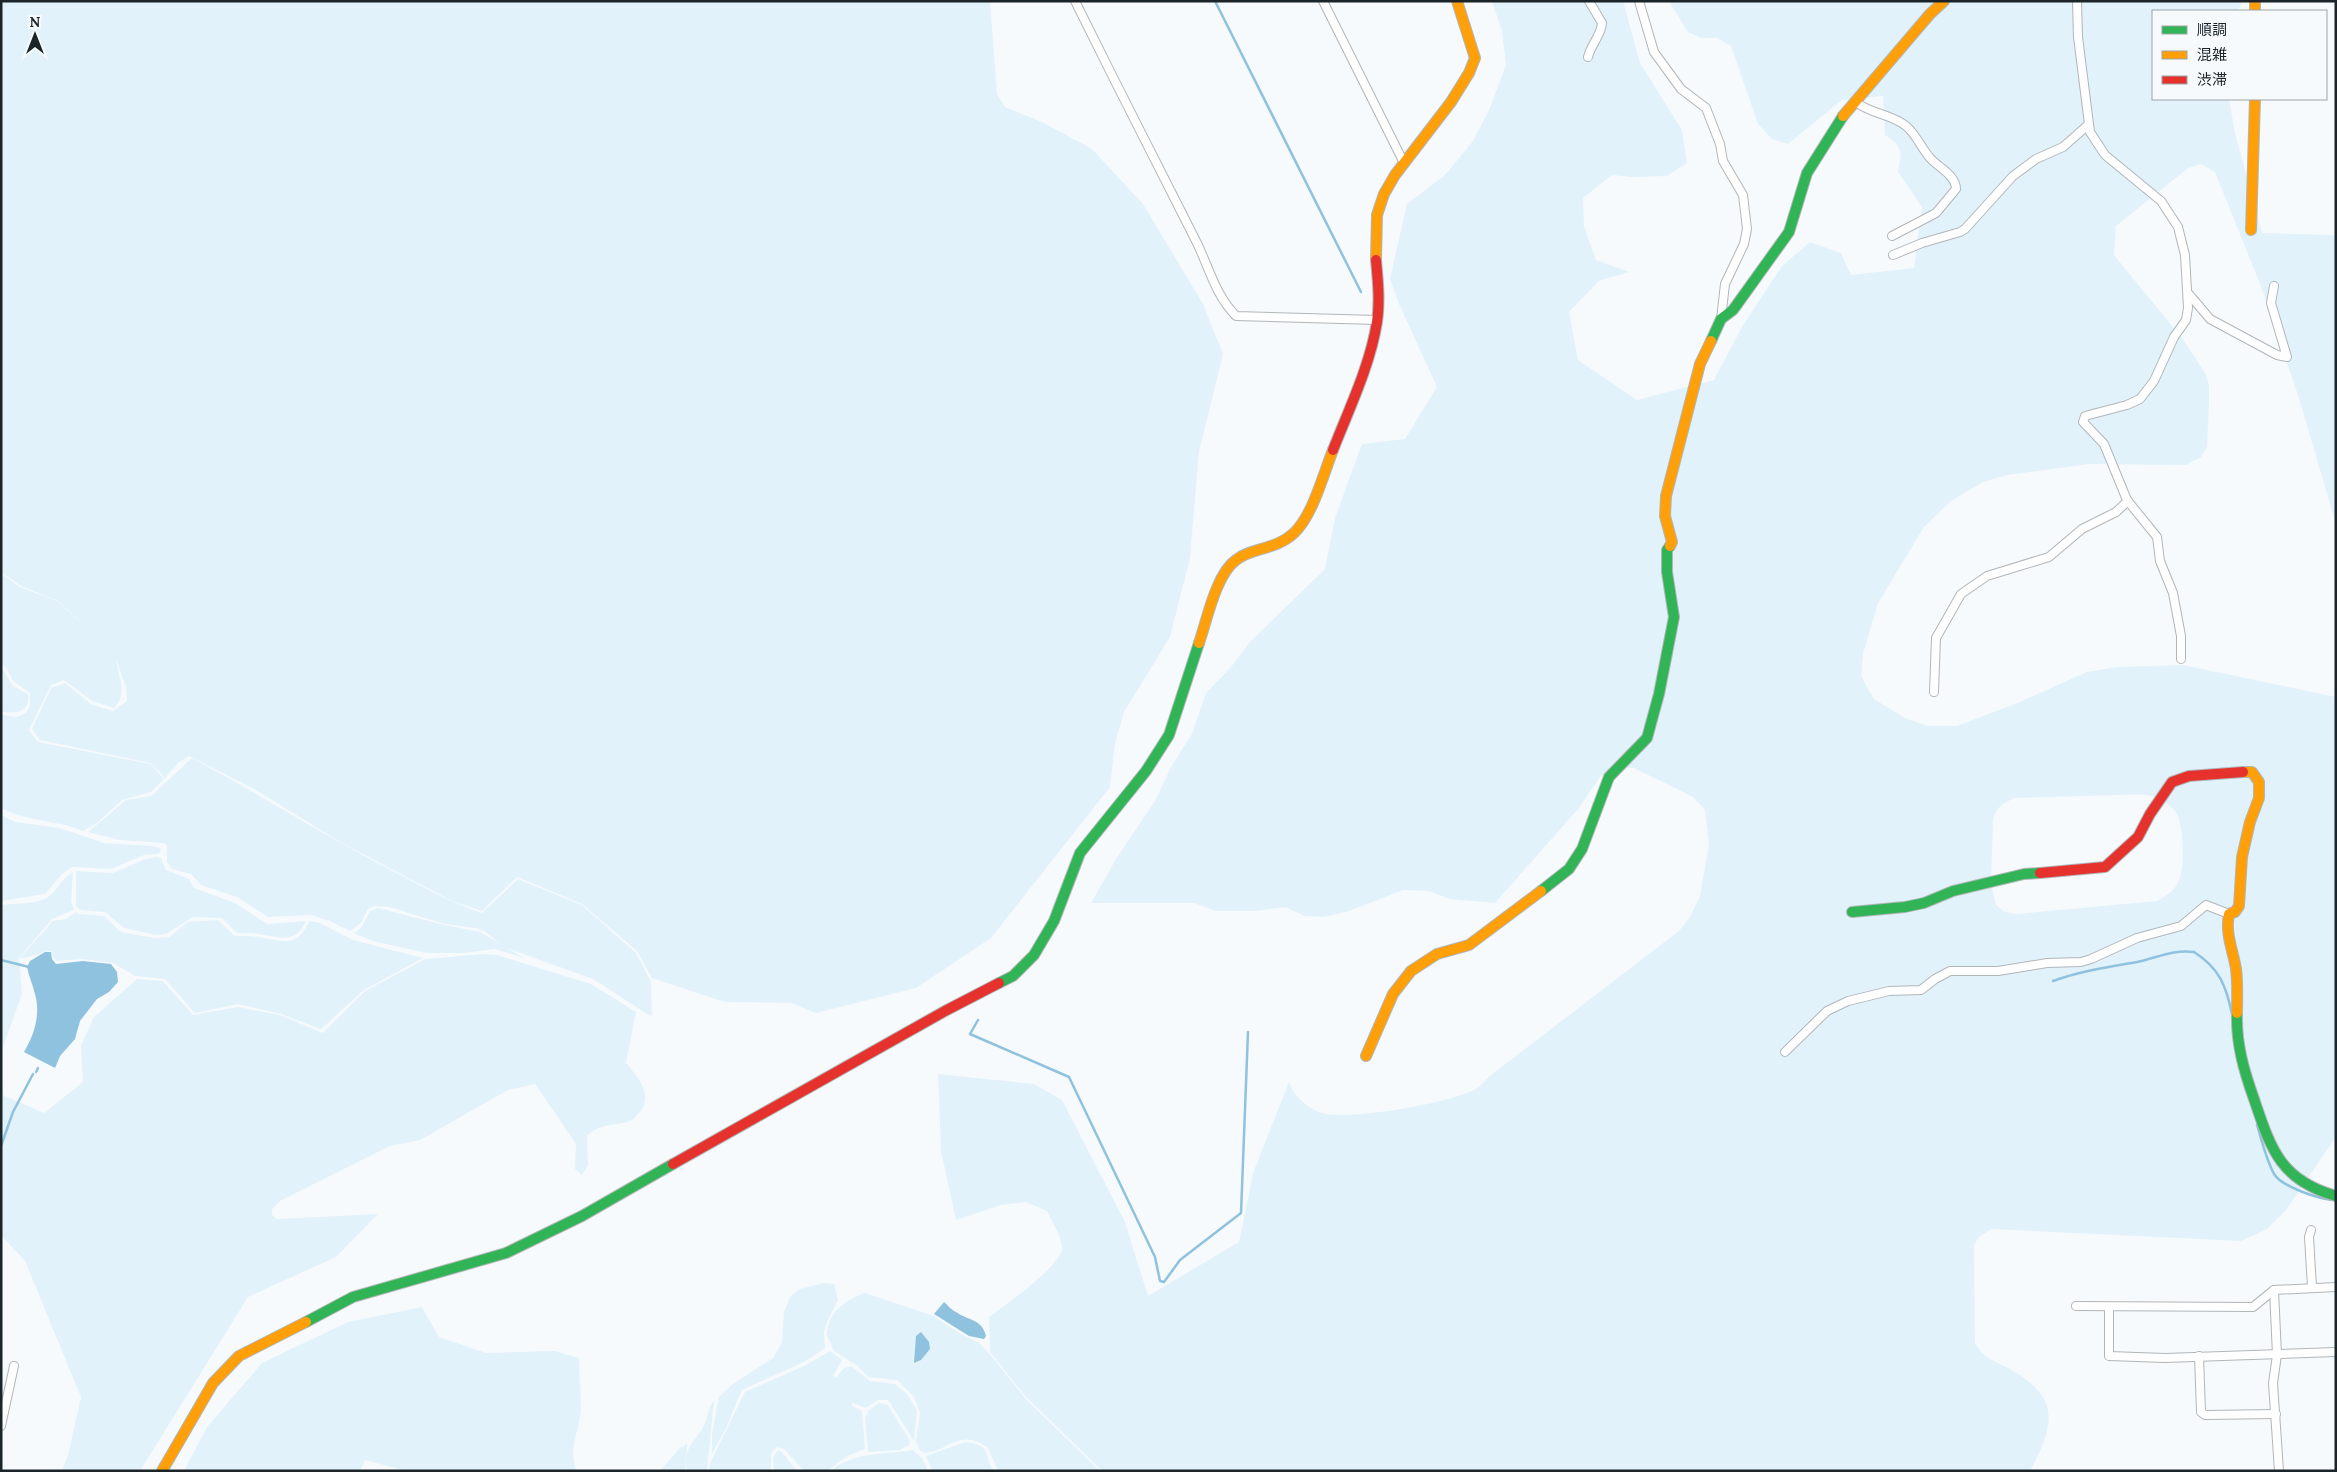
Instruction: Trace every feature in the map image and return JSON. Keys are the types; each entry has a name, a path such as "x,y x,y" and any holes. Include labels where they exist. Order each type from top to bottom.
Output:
{"street":[{"path":"1075,1 1142,139 1198,245 1224,305 1236,316 1377,320"},
{"path":"1323,1 1404,163"},
{"path":"162,1471 213,1383 239,1356 353,1296 506,1254 582,1216 945,1012 1013,976 1034,956 1045,940 1080,853 1146,771 1169,735 1215,595 1226,571 1236,559 1277,545 1294,533 1304,520 1317,491 1368,359 1377,320 1379,299 1375,238 1377,214 1384,194 1404,163 1432,129 1472,67 1474,58 1457,1"},
{"path":"1588,56 1591,46 1600,34 1602,23 1589,1"},
{"path":"1366,1056 1393,994 1411,971 1437,954 1469,945 1512,915 1569,870 1582,849 1610,777 1647,738 1659,694 1674,617 1667,572 1667,550 1672,542 1665,516 1666,496 1700,364 1721,319 1725,284 1744,244 1747,229 1743,195 1723,161 1720,144 1706,108 1681,89 1658,59 1654,52 1639,1"},
{"path":"1721,319 1733,310 1790,232 1812,162 1840,119 1887,63 1944,1"},
{"path":"2077,1 2090,132 2105,155 2167,208 2182,241 2187,292 2186,320 2174,337 2163,364 2140,399 2128,405 2092,413 2084,418 2084,426 2095,432 2104,444 2128,501 2157,537 2160,561 2173,593 2181,636 2181,660"},
{"path":"2251,230 2255,100"},
{"path":"1856,102 1904,124 1912,132 1924,152 1952,178 1956,185 1956,189 1936,213 1892,236"},
{"path":"1706,108 1715,105"},
{"path":"1893,255 1965,229 2013,176 2036,159 2063,146 2088,125"},
{"path":"2187,292 2210,319 2277,355 2287,357 2271,303 2274,286"},
{"path":"1934,692 1936,638 1961,594 1987,576 2049,557 2082,529 2116,512 2128,501"},
{"path":"1852,912 1905,908 1924,903 1953,891 1985,885 2024,874 2105,867 2138,837 2150,814 2172,782 2189,776 2224,772 2252,772 2260,782 2259,798 2250,822 2249,837 2242,857 2239,906 2229,914 2226,932 2235,961 2238,1000 2237,1035 2244,1072 2269,1143 2290,1172 2321,1193 2336,1196"},
{"path":"1785,1052 1827,1011 1848,1001 1889,991 1921,990 1935,979 1950,971 1998,971 2047,963 2091,960 2137,938 2181,926 2206,905 2229,914"},
{"path":"2311,1230 2309,1237 2312,1287"},
{"path":"2076,1306 2253,1307 2274,1290 2336,1287"},
{"path":"2274,1290 2277,1355 2273,1382 2279,1471"},
{"path":"2109,1307 2109,1356 2165,1358 2336,1352"},
{"path":"2199,1356 2201,1412 2205,1416 2276,1414"},
{"path":"1,1426 14,1366"}],"shaded area":[{"path":"1,1 990,1 997,94 1005,107 1044,123 1092,149 1143,204 1203,304 1223,354 1199,452 1190,558 1170,637 1124,712 1115,743 1110,787 991,938 916,988 816,1013 791,1003 725,1002 652,978 637,951 582,904 517,877 482,911 452,901 340,842 256,790 189,756 178,763 165,778 151,763 40,740 32,729 51,688 65,683 91,704 113,711 127,701 126,688 116,659 122,690 121,696 114,708 92,701 64,680 51,685 29,730 38,742 151,764 164,779 151,792 122,800 97,823 83,831 61,824 20,816 1,808 1,715 17,717 26,713 30,705 30,693 13,681 8,670 1,663 1,573 20,587 57,601 104,644 58,601 21,586 1,572"},
{"path":"1492,1 1623,1 1640,63 1682,130 1687,163 1667,176 1632,177 1612,175 1583,198 1584,226 1596,260 1629,272 1599,281 1569,312 1578,360 1637,400 1714,380 1743,325 1782,266 1810,242 1841,253 1851,275 1914,268 1922,207 1898,172 1900,150 1898,146 1885,135 1883,96 1842,100 1788,144 1772,139 1758,124 1731,46 1717,38 1701,38 1688,32 1670,3 1672,1 2242,1 2238,10 2152,10 2152,100 2229,100 2235,133 2262,233 2336,235 2336,524 2298,395 2260,284 2215,172 2201,164 2188,168 2116,226 2114,255 2182,338 2205,373 2209,385 2207,447 2201,457 2186,465 2089,464 2008,475 1983,482 1951,501 1924,527 1878,603 1863,654 1861,675 1874,699 1905,718 1927,726 1957,726 2015,704 2087,672 2116,667 2183,665 2336,697 2336,1137 2286,1210 2267,1229 2241,1241 1991,1229 1979,1237 1974,1245 1975,1343 1993,1361 2025,1378 2037,1389 2045,1400 2048,1412 2045,1439 2030,1471 1102,1471 1026,1397 990,1352 989,1317 1043,1274 1053,1264 1060,1254 1062,1247 1058,1233 1047,1211 1026,1202 1001,1205 956,1220 941,1151 938,1074 1034,1084 1062,1100 1125,1222 1148,1296 1239,1242 1253,1173 1289,1082 1294,1092 1307,1105 1322,1113 1335,1115 1375,1113 1422,1105 1474,1090 1679,931 1690,917 1700,896 1709,845 1705,810 1693,797 1634,768 1614,767 1600,777 1579,808 1495,903 1450,899 1429,891 1403,890 1349,911 1324,917 1304,916 1286,907 1255,911 1216,911 1194,903 1091,903 1116,859 1155,801 1172,765 1192,734 1206,693 1231,667 1250,642 1325,569 1335,518 1362,444 1405,439 1437,387 1399,304 1390,279 1407,204 1445,175 1473,141 1489,110 1506,65 1502,31","holes":["2147,795 2158,798 2171,807 2178,817 2183,845 2182,865 2177,884 2170,892 2157,901 2017,914 2005,912 1996,905 1991,884 1993,820 2000,806 2014,798"]},
{"path":"1,666 13,686 28,694 27,705 21,711 12,713 1,711"},
{"path":"192,758 364,856 470,909 482,913 518,879 582,905 636,953 651,982 652,1017 593,979 504,947 484,931 475,928 445,924 389,907 374,906 368,909 361,923 350,931 330,921 311,915 268,917 237,897 201,885 191,874 172,869 167,862 167,845 163,843 120,840 88,832 126,800 151,796"},
{"path":"1,815 15,822 60,828 104,843 153,846 160,848 161,851 158,854 144,855 111,869 72,867 62,874 45,894 1,901"},
{"path":"161,858 166,870 189,879 194,888 235,903 267,924 306,921 297,934 285,938 252,933 237,933 222,918 193,917 166,934 156,935 124,928 105,912 80,910 76,906 76,871 113,873 145,859"},
{"path":"73,872 71,901 74,910 52,919 19,958 22,994 1,1052 1,905 32,903 43,900 52,894 66,877"},
{"path":"378,908 480,932 524,958 495,949 463,953 427,953 373,941 354,933 361,928 370,911"},
{"path":"76,912 78,914 104,916 121,932 155,938 169,937 188,922 218,920 235,936 288,941 300,936 309,921 320,923 353,940 423,958 364,990 321,1029 281,1014 238,1004 195,1013 165,979 135,976 113,963 83,959 57,961 53,958 52,951 20,958 53,921 66,919"},
{"path":"483,954 497,955 591,984 636,1012 626,1063 640,1081 645,1094 643,1107 639,1113 634,1119 603,1127 587,1136 588,1165 582,1175 575,1169 576,1144 535,1084 508,1090 420,1140 390,1146 280,1201 272,1209 272,1215 277,1219 378,1214 336,1257 248,1297 140,1471 62,1471 68,1455 81,1397 25,1261 1,1235 1,1055 3,1095 44,1113 83,1082 81,1045 94,1017 137,979 163,981 193,1015 238,1007 280,1015 323,1033 365,991 425,959"},
{"path":"824,1283 834,1284 838,1300 824,1332 825,1348 806,1361 742,1390 726,1428 712,1454 712,1434 719,1397 733,1384 773,1358 782,1343 784,1312 790,1297 800,1289"},
{"path":"865,1293 934,1316 959,1333 978,1342 1026,1399 1100,1471 998,1471 988,1448 977,1442 967,1440 958,1441 935,1451 920,1451 916,1441 920,1413 914,1397 897,1380 868,1377 856,1365 834,1351 827,1336 830,1320 838,1308 851,1299"},
{"path":"422,1307 439,1337 486,1353 555,1351 579,1358 581,1409 573,1455 577,1471 406,1471 365,1460 360,1471 184,1471 207,1427 262,1363 348,1322"},
{"path":"830,1351 842,1360 833,1376 836,1378 844,1368 851,1366 870,1381 895,1384 907,1394 917,1410 914,1441 888,1400 878,1400 866,1408 853,1403 851,1405 862,1411 865,1449 847,1456 827,1471 804,1471 784,1449 777,1447 771,1453 771,1471 709,1471 710,1463 745,1392 806,1365"},
{"path":"714,1400 707,1471 687,1471 688,1449 702,1429"},
{"path":"879,1403 888,1405 910,1441 909,1445 900,1450 868,1452 865,1418 869,1410"},
{"path":"965,1442 974,1443 984,1448 994,1471 932,1471 926,1456"},
{"path":"687,1444 685,1471 660,1471 680,1448"},
{"path":"778,1450 781,1451 797,1471 774,1471 773,1458"},
{"path":"913,1450 922,1458 928,1471 832,1471 849,1460 859,1457"}],"water":[{"path":"45,952 51,952 52,959 56,964 83,961 111,964 117,972 118,982 109,992 97,999 80,1021 75,1039 60,1056 55,1068 24,1052 31,1039 37,1017 37,1002 27,967 30,961"},
{"path":"944,1302 954,1311 978,1323 984,1330 986,1336 984,1339 969,1336 934,1314"},
{"path":"921,1332 929,1342 930,1349 921,1360 914,1363 916,1336"}],"waterway":[{"path":"1215,1 1361,292"},
{"path":"2053,981 2084,972 2172,953 2194,952 2210,964 2220,978 2227,994 2232,1014"},
{"path":"1,960 29,967"},
{"path":"978,1020 970,1034 1069,1077 1155,1257 1160,1281 1164,1282 1180,1260 1241,1213 1248,1032"},
{"path":"36,1072 38,1068"},
{"path":"1,1146 13,1112 33,1074"},
{"path":"2257,1125 2264,1150 2278,1179 2301,1192 2334,1200"}],"traffic: fast":[{"path":"1711,341 1721,319 1733,310 1789,232 1807,173 1843,116"},
{"path":"1541,891 1569,869 1582,849 1609,777 1647,738 1659,694 1674,617 1667,572 1667,550 1670,546"},
{"path":"999,983 1013,976 1034,955 1054,921 1080,853 1146,771 1169,735 1199,643"},
{"path":"1852,912 1905,907 1924,903 1953,891 2024,874 2040,873"},
{"path":"2237,1013 2239,1046 2250,1089 2266,1133 2280,1160 2302,1181 2336,1196"},
{"path":"306,1322 353,1297 506,1253 582,1216 673,1164"}],"traffic: slow":[{"path":"1376,260 1377,215 1384,194 1395,175 1451,102 1469,73 1475,58 1457,1"},
{"path":"1843,116 1930,14 1944,1"},
{"path":"2255,1 2255,10"},
{"path":"2251,230 2255,100"},
{"path":"1670,546 1672,542 1665,516 1666,496 1700,364 1711,341"},
{"path":"1199,643 1218,586 1229,567 1242,556 1279,543 1294,533 1307,516 1333,450"},
{"path":"2237,1013 2237,975 2228,921 2229,914 2235,912 2239,906 2242,857 2250,822 2259,798 2259,782 2252,772 2243,772"},
{"path":"1366,1056 1393,994 1411,971 1437,954 1469,945 1541,891"},
{"path":"162,1471 213,1383 239,1356 306,1322"}],"traffic: jam":[{"path":"1333,450 1358,387 1374,338 1378,307 1376,260"},
{"path":"2040,873 2105,867 2138,837 2150,814 2172,782 2189,776 2243,772"},
{"path":"673,1164 945,1011 999,983"}]}
